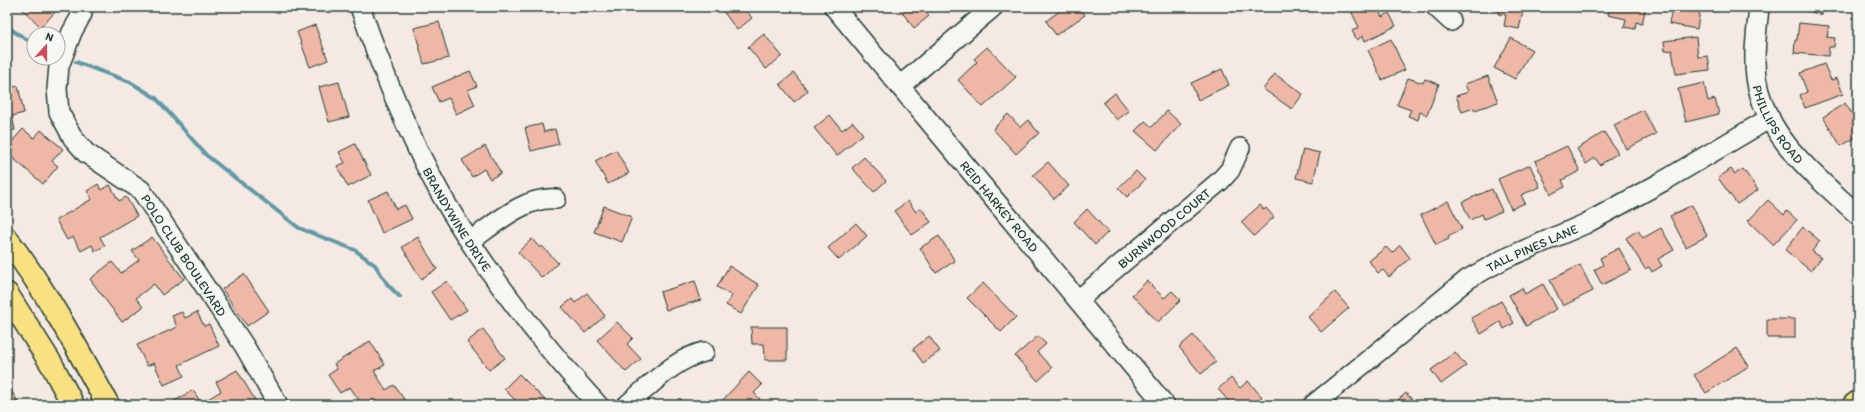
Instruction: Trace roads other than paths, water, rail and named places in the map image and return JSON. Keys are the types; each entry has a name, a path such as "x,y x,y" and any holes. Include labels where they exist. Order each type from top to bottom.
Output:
{"main road":[{"path":"7,239 53,305 77,346 108,405"},
{"path":"7,294 52,365 73,405"},
{"path":"1854,405 1858,402"}],"street":[{"name":"BRANDYWINE DRIVE","path":"360,7 378,58 409,129 439,190 470,241 522,316 598,405"},
{"name":"REID HARKEY ROAD","path":"834,7 1165,405"},
{"path":"900,86 993,7"},
{"path":"1436,7 1451,21"},
{"name":"PHILLIPS ROAD","path":"1759,7 1755,55 1757,78 1764,104 1770,118 1781,137 1801,161 1858,215"},
{"name":"POLO CLUB BOULEVARD","path":"82,14 72,32 59,66 57,89 59,112 73,138 86,153 141,190 245,347 278,405"},
{"name":"TALL PINES LANE","path":"1312,405 1468,279 1504,259 1597,217 1656,186 1770,118"},
{"name":"BURNWOOD COURT","path":"1078,300 1220,181 1230,170 1240,148"},
{"path":"470,241 523,206 545,198 556,199"},
{"path":"627,405 678,363 692,355 704,352"}],"waterway":[{"path":"7,27 26,39"},
{"path":"76,62 130,82 156,98 206,155 299,228 355,250 375,265 388,285 400,297"}]}
